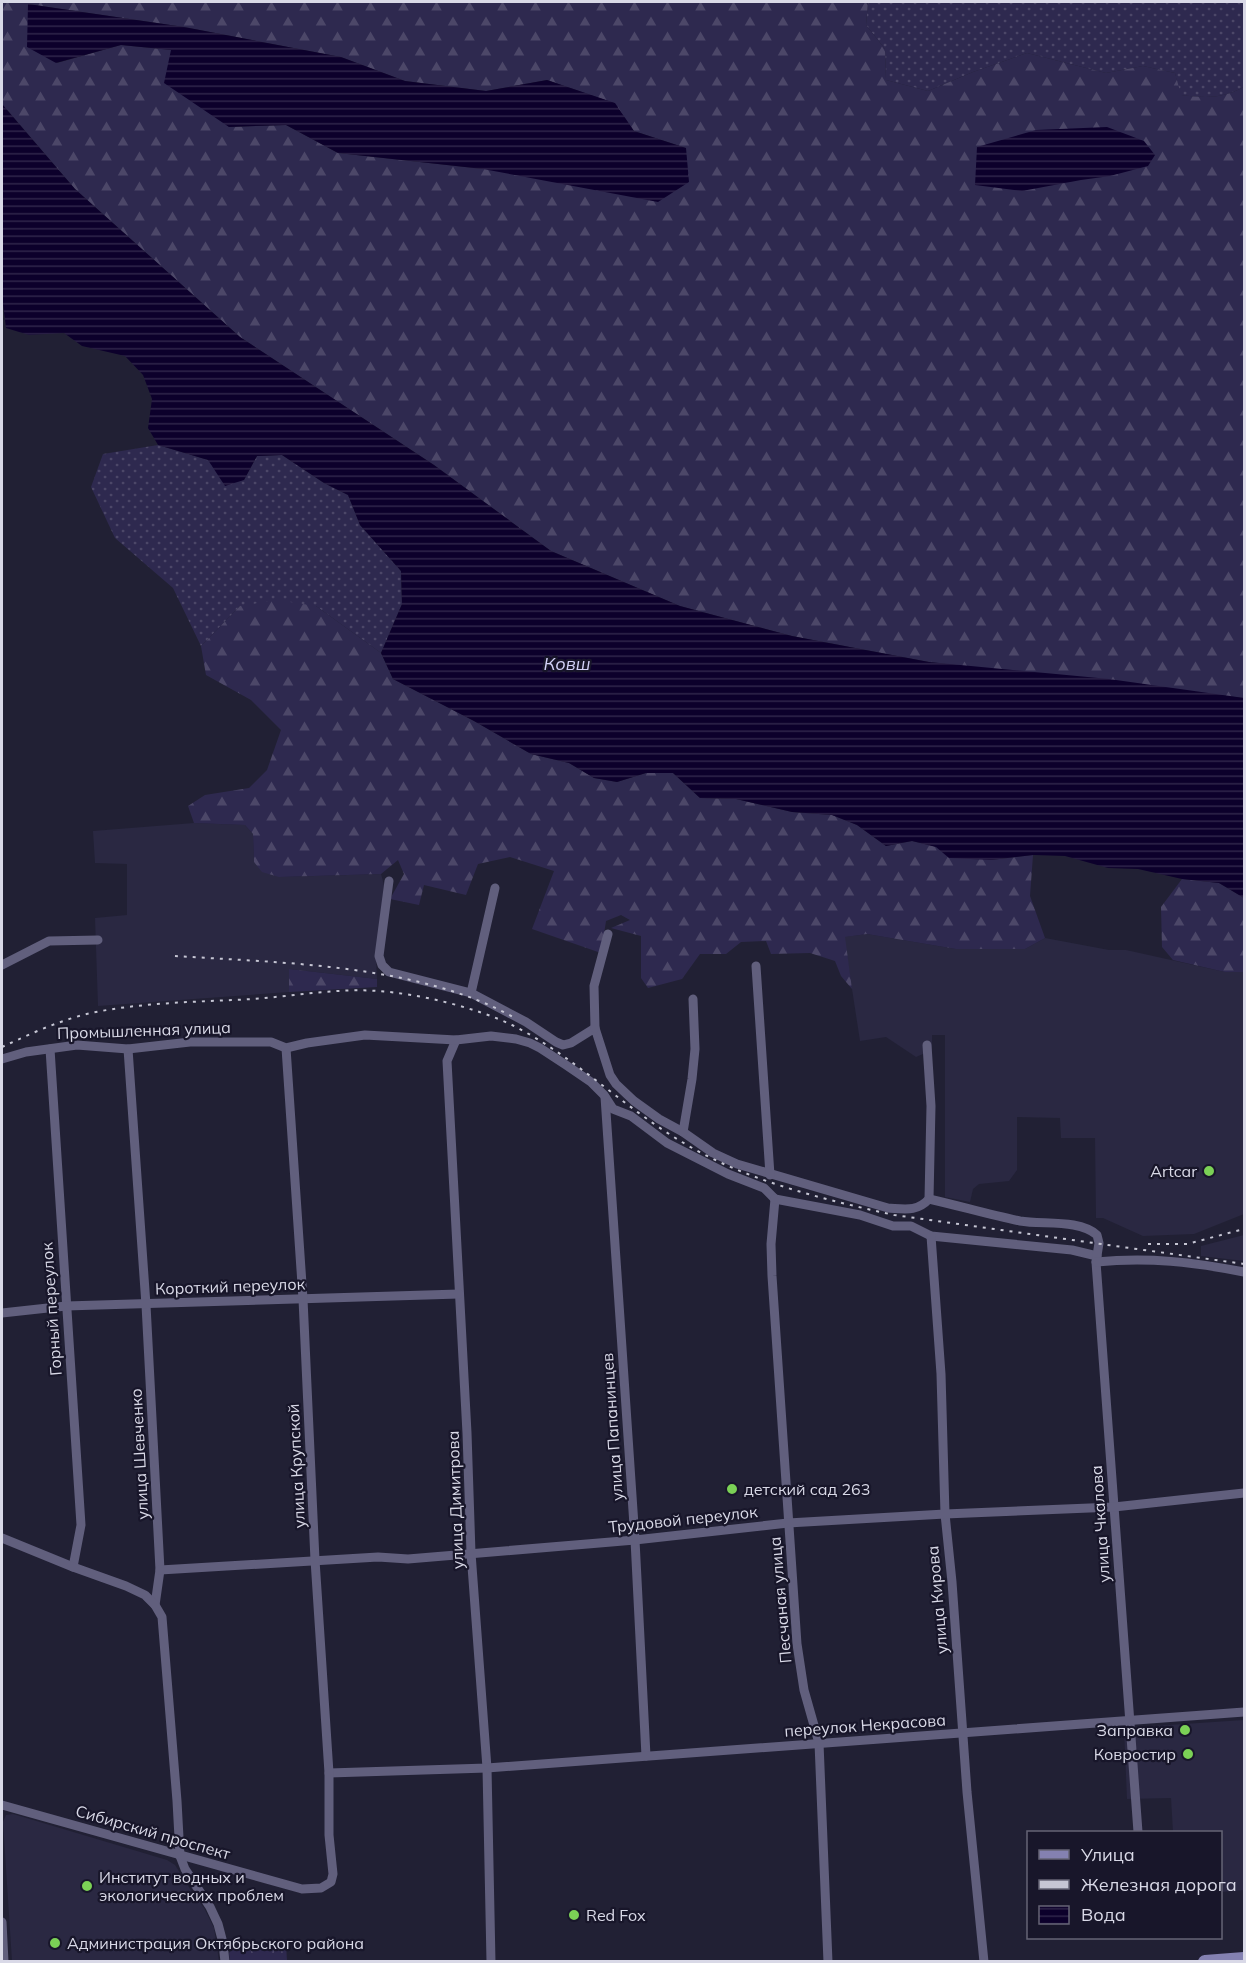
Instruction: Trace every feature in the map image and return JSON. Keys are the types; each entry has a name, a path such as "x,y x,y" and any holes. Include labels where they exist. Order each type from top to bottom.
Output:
{"main road":[{"path":"1205,1962 1245,1959"}],"street":[{"path":"389,881 379,956 382,965 390,972 471,993 526,1022 563,1045 571,1043 595,1028"},
{"path":"471,993 495,888"},
{"path":"608,933 594,986 595,1028 610,1075 634,1101 659,1119 713,1153 737,1164 888,1208 914,1209 923,1206 929,1199 931,1106 927,1045"},
{"path":"2,965 49,941 98,940"},
{"path":"756,966 770,1174"},
{"path":"683,1132 694,1059 693,999"},
{"name":"Промышленная улица","path":"2,1059 26,1052 77,1045 128,1049 190,1042 271,1042 286,1048 365,1035 456,1040 491,1036 530,1043 574,1071 604,1095 613,1109 631,1116 667,1143 728,1174 764,1188 776,1199"},
{"name":"улица Димитрова","path":"456,1040 447,1061 468,1433 471,1553 487,1768 491,1962"},
{"name":"улица Крупской","path":"286,1048 303,1299 315,1560 329,1773 329,1835 333,1874 331,1882"},
{"name":"Горный переулок","path":"50,1049 81,1525 73,1567"},
{"name":"улица Шевченко","path":"128,1049 146,1305 160,1570 155,1605 162,1617 164,1634 180,1856"},
{"name":"улица Папанинцев","path":"604,1095 635,1540 646,1756"},
{"path":"776,1199 860,1215 893,1226 911,1226 931,1236 1072,1250 1097,1259 1153,1259 1245,1272"},
{"name":"Песчаная улица","path":"776,1199 771,1244 772,1276 788,1523 797,1644 804,1689 819,1743 828,1962"},
{"name":"улица Чкалова","path":"929,1199 1022,1221 1078,1226 1089,1229 1097,1235 1138,1831"},
{"name":"улица Кирова","path":"931,1236 940,1374 945,1514 969,1814 984,1962"},
{"name":"Короткий переулок","path":"2,1312 66,1306 459,1293"},
{"name":"Трудовой переулок","path":"160,1570 378,1557 408,1559 635,1540 788,1523 1114,1507 1245,1493"},
{"path":"2,1538 126,1586 145,1595 155,1605"},
{"name":"переулок Некрасова","path":"329,1773 487,1768 1245,1712"},
{"name":"Сибирский проспект","path":"2,1805 302,1889 321,1888 331,1882"},
{"path":"180,1856 185,1869 210,1907 218,1924 225,1962"},
{"path":"2,1922 4,1962"}],"shaded area":[{"path":"194,823 245,825 253,834 254,862 280,877 381,874 384,885 376,957 377,979 289,969 289,992 98,1006 95,918 127,915 127,864 95,863 93,831"},
{"path":"867,934 956,949 1025,949 1045,938 1109,950 1126,950 1225,972 1244,972 1244,1214 1194,1234 1143,1236 1103,1218 1096,1218 1095,1138 1061,1138 1060,1118 1017,1117 1017,1170 1009,1181 979,1184 973,1189 970,1202 945,1197 945,1035 932,1035 932,1050 916,1057 886,1037 860,1041 844,937"},
{"path":"1244,1235 1244,1261 1201,1256 1201,1246"},
{"path":"1244,1720 1244,1890 1222,1892 1222,1831 1173,1831 1171,1798 1127,1799 1124,1728"},
{"path":"13,1814 167,1860 175,1865 204,1908 214,1928 219,1961 12,1961 3,1822 6,1815"}],"green space":[{"path":"2,2 868,2 866,25 885,49 886,80 928,91 1027,53 1106,73 1143,66 1175,73 1181,95 1213,97 1244,87 1244,698 929,662 792,636 680,606 551,551 434,465 240,337 75,189 2,104","holes":["28,4 184,27 341,57 405,81 486,91 547,80 614,103 634,131 686,148 483,169 338,153 286,125 229,127 172,50 121,45 57,63"]},
{"path":"868,2 1244,2 1244,87 1213,97 1180,95 1175,73 1143,66 1106,73 1027,53 928,91 886,80 885,49 866,25"},
{"path":"158,445 208,460 244,480 257,456 282,455 324,483 348,495 360,525 401,571 402,604 381,653 316,606 240,606 201,646 173,588 115,538 91,487 103,454"},
{"path":"277,600 316,606 381,653 393,679 531,754 569,763 594,778 617,782 646,773 673,773 700,798 736,799 792,812 832,815 857,825 886,846 912,841 991,860 1033,855 1030,896 1045,938 1025,949 956,949 867,934 845,937 852,989 841,976 835,961 810,953 771,954 766,941 741,942 726,954 700,954 682,979 648,988 641,978 641,936 611,928 630,920 621,915 606,921 601,953 532,929 554,871 510,857 478,864 466,895 424,885 419,905 390,899 404,874 398,860 381,874 279,877 262,872 254,862 253,834 245,825 194,823 188,806 205,795 249,788 267,770 281,730 251,700 206,675 201,646 240,606"},
{"path":"1182,879 1219,883 1244,898 1244,972 1225,972 1173,960 1162,947 1161,907"},
{"path":"289,969 377,979 377,987 289,992"},
{"path":"286,1944 287,1961 230,1961 229,1953 233,1948"}],"water":[{"path":"28,4 184,27 341,57 405,81 486,91 547,80 615,103 634,131 686,148 689,182 658,202 483,169 338,153 286,125 229,127 164,83 171,50 121,45 56,63 27,47"},
{"name":"Ковш","path":"2,104 75,189 240,337 434,465 551,551 680,606 792,636 929,662 1109,679 1244,698 1244,898 1219,883 1182,879 1138,869 1108,868 1065,856 1033,855 991,860 949,858 936,847 912,841 886,846 857,825 832,815 792,812 736,799 700,798 673,773 646,773 617,782 594,778 569,763 531,754 393,679 381,653 402,604 401,571 360,525 348,495 324,483 282,455 257,456 244,480 225,486 208,460 158,445 148,428 152,399 143,375 125,356 82,346 64,333 29,335 6,328 2,296"},
{"path":"1107,127 1144,141 1155,155 1148,166 1110,176 1022,191 975,185 977,147 1036,130"}],"railway":[{"path":"175,956 304,964 393,976 476,999 513,1017"},
{"path":"2,1047 68,1019 131,1007 347,991 378,991 411,995 464,1007 512,1025 556,1051 682,1142 732,1168 785,1187 894,1215 1244,1264"},
{"path":"1148,1244 1187,1244 1244,1229"}],"place":[{"name":"Artcar","path":"1209,1171"},
{"name":"детский сад 263","path":"732,1489"},
{"name":"Заправка","path":"1185,1730"},
{"name":"Ковростир","path":"1188,1754"},
{"name":"Институт водных и экологических проблем","path":"87,1886"},
{"name":"Red Fox","path":"574,1915"},
{"name":"Администрация Октябрьского района","path":"55,1943"}]}
